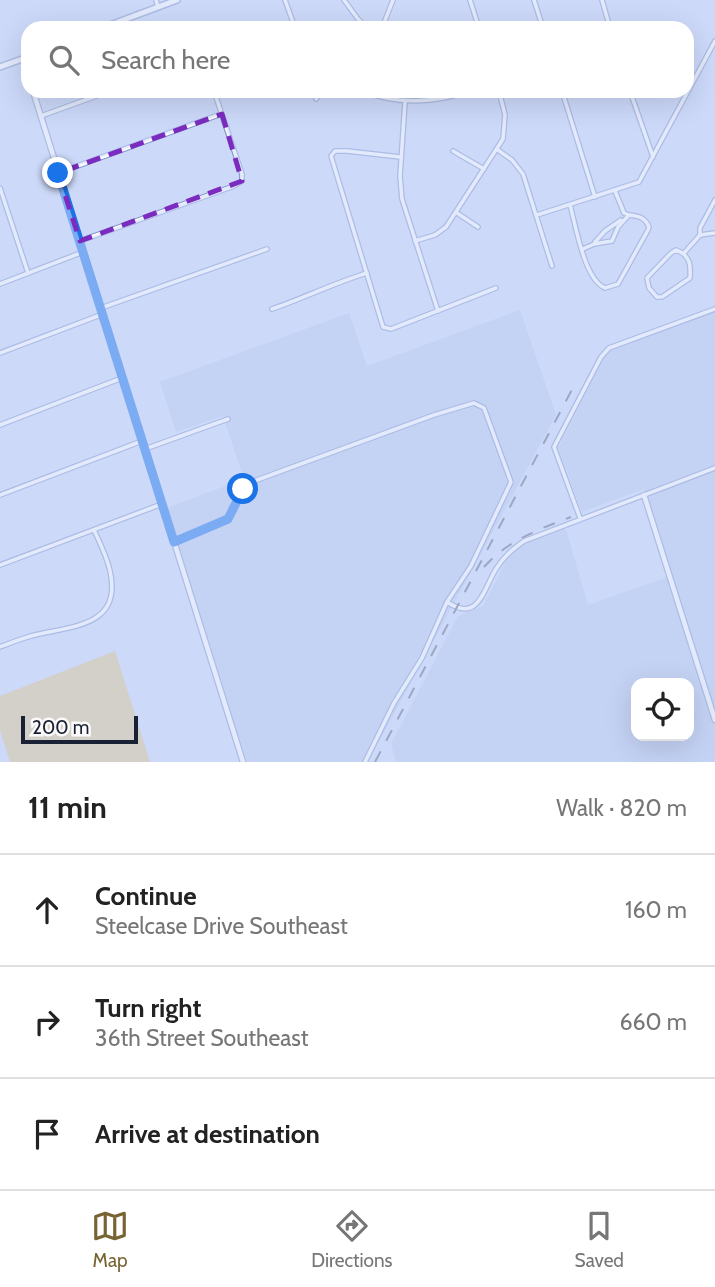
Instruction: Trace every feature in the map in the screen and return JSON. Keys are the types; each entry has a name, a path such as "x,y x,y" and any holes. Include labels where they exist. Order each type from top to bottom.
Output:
{"main road":[{"path":"121,21 177,0"},
{"path":"0,67 21,59"}],"street":[{"path":"156,0 159,7"},
{"path":"285,0 292,21"},
{"path":"344,0 360,21"},
{"path":"385,21 393,0"},
{"path":"470,0 477,21"},
{"path":"534,0 541,21"},
{"path":"602,0 609,21"},
{"path":"694,80 715,41"},
{"path":"35,98 243,762"},
{"path":"41,116 91,98"},
{"path":"80,241 242,181 216,98"},
{"path":"390,98 405,102 448,98"},
{"path":"415,241 435,235 446,228 498,150 506,127 501,98"},
{"path":"564,98 595,197"},
{"path":"632,98 645,141 653,157"},
{"path":"537,215 639,182 685,98"},
{"path":"405,102 400,158 402,199 438,311"},
{"path":"58,173 222,114"},
{"path":"400,158 339,150 331,156 385,329 496,288"},
{"path":"498,150 512,160 523,174 552,266"},
{"path":"453,151 485,170"},
{"path":"0,188 28,273"},
{"path":"570,205 589,270 598,285 605,288 618,284 649,227 639,216 624,213 615,191"},
{"path":"684,253 700,235 715,200"},
{"path":"457,213 478,228"},
{"path":"594,244 605,231 629,215"},
{"path":"583,249 612,241 623,219"},
{"path":"700,235 715,233"},
{"path":"0,353 102,311 267,249"},
{"path":"676,250 684,253 690,261 690,278 662,297 657,296 649,288 647,278 671,253 676,250"},
{"path":"0,284 83,253"},
{"path":"272,309 366,273"},
{"path":"580,519 554,447 601,357 615,345 715,309"},
{"path":"0,425 122,378"},
{"path":"174,542 228,519 243,489 257,480 434,415 474,403 484,408 511,482 471,566 447,602 422,658 394,703 365,762"},
{"path":"145,449 228,419"},
{"path":"0,495 142,442"},
{"path":"447,602 457,608 472,607 479,601 507,553 524,541 715,468"},
{"path":"644,495 715,720"},
{"path":"0,565 162,504"},
{"path":"0,647 31,636 77,627 95,619 101,613 108,602 112,584 107,562 94,530"}],"highlighted area":[{"path":"222,114 242,181 80,241 58,173"}],"shaded area":[{"path":"520,310 556,415 368,762 247,762 174,542 167,508 244,479 223,416 176,432 160,382 349,313 367,366"},
{"path":"715,311 715,762 396,762 391,744 458,616 483,606 508,557 520,547 539,535 565,526 588,605 673,575 644,489 582,512 558,448 606,354"},
{"path":"115,651 150,762 10,762 0,730 0,696"}],"railway":[{"path":"375,762 576,382"},
{"path":"484,567 513,543 571,517"}],"route":[{"path":"58,173 174,542 228,519 243,489"}]}
